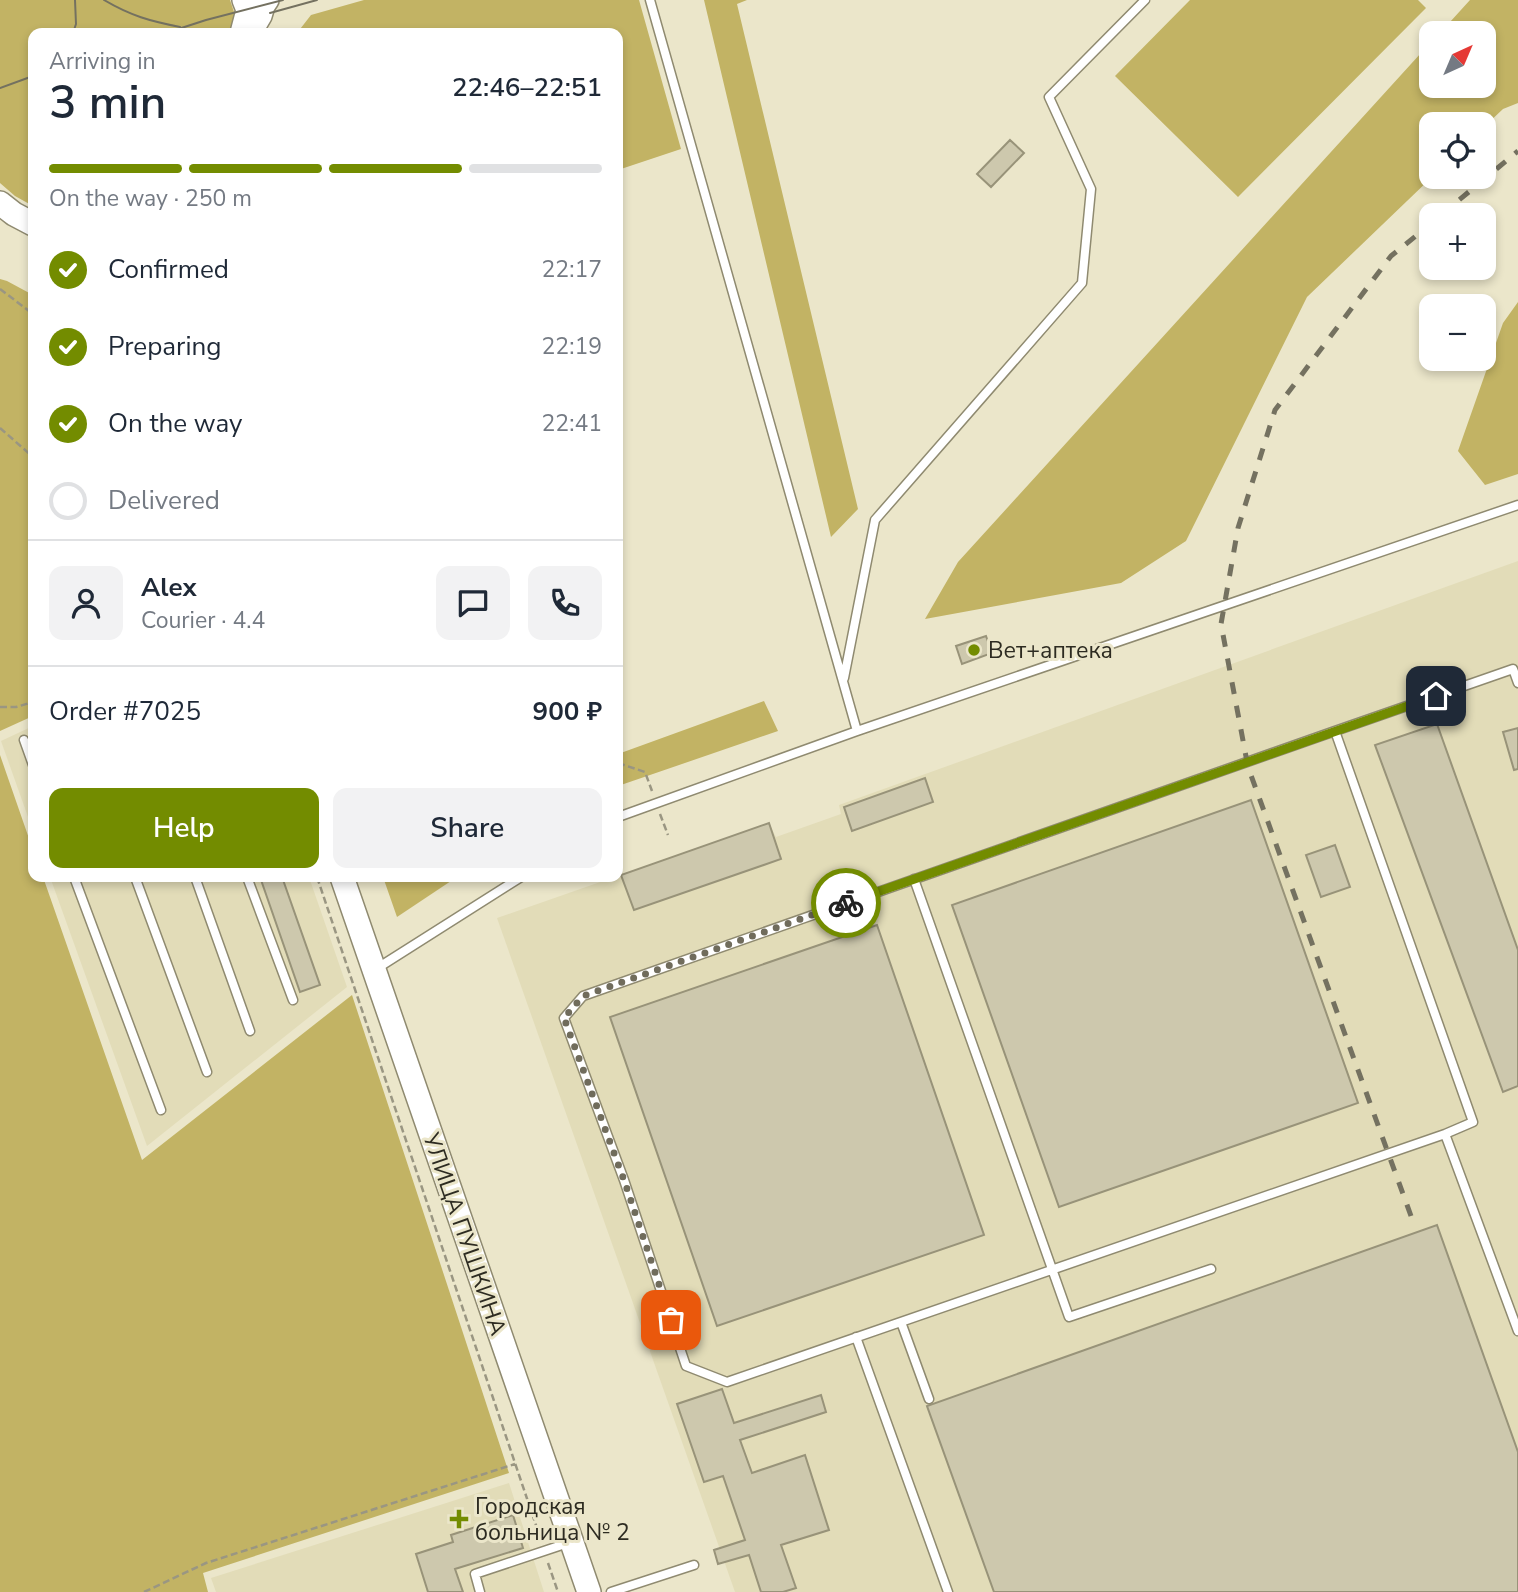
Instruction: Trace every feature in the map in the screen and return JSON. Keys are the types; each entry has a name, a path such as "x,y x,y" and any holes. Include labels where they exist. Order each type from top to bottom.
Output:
{"main road":[{"path":"243,28 248,10 244,0"},
{"name":"УЛИЦА ПУШКИНА","path":"344,882 589,1592"}],"street":[{"path":"254,28 268,0"}],"lane":[{"path":"650,0 858,731"},
{"path":"844,678 875,520 1082,283 1091,188 1049,97 1145,0"},
{"path":"623,815 858,731 1518,505"},
{"path":"1335,731 1473,1122 1445,1134 727,1382 686,1366 624,1180 564,1018 583,996 914,879 1335,731 1513,669 1518,683"},
{"path":"24,740 28,749"},
{"path":"914,879 1069,1317 1211,1269"},
{"path":"77,882 161,1110"},
{"path":"137,882 207,1072"},
{"path":"197,882 250,1031"},
{"path":"249,882 293,1000"},
{"path":"374,971 513,882"},
{"path":"1445,1134 1518,1331"},
{"path":"901,1322 929,1399"},
{"path":"856,1337 948,1592"},
{"path":"481,1592 475,1574 571,1542"},
{"path":"611,1592 694,1565"}],"path":[{"path":"0,289 28,310"},
{"path":"0,428 28,453"},
{"path":"0,706 16,707 28,703"},
{"path":"319,882 558,1592"},
{"path":"144,1592 206,1563 516,1464"}],"shaded area":[{"path":"0,0 230,0 235,15 233,28 28,28 28,203 0,183"},
{"path":"364,0 639,0 681,149 623,168 623,28 301,28 311,15"},
{"path":"704,0 747,0 737,4 858,509 831,537"},
{"path":"1190,0 1418,0 1426,8 1238,197 1115,76"},
{"path":"1470,0 1518,0 1518,103 1503,109 1496,116 1496,112 1419,112 1420,189 1307,297 1186,541 1121,583 925,619 958,562 1419,55 1419,98 1496,98 1496,21 1451,21"},
{"path":"0,279 28,292 28,718 0,731"},
{"path":"1518,302 1518,474 1485,485 1458,451 1486,371 1496,371 1496,343 1503,323"},
{"path":"1518,561 1518,1592 735,1592 497,918 600,882 623,882 623,874 769,823 776,837 841,814 839,805"},
{"path":"764,701 778,731 623,784 623,752"},
{"path":"28,728 28,817 1,741"},
{"path":"0,755 28,836 28,882 45,882 142,1160 352,995 509,1473 203,1573 208,1592 0,1592"},
{"path":"52,882 311,882 347,987 147,1146"},
{"path":"385,882 450,882 397,917"},
{"name":"Городская больница № 2","path":"509,1483 544,1592 216,1592 211,1578"}],"building":[{"path":"1010,140 1024,153 991,187 977,174"},
{"name":"Вет+аптека","path":"986,636 992,653 962,664 956,646"},
{"path":"1437,724 1518,950 1518,1086 1503,1092 1375,745"},
{"path":"1518,728 1518,769 1514,770 1503,732"},
{"path":"925,778 933,802 852,831 844,807"},
{"path":"1251,800 1358,1103 1059,1207 952,905"},
{"path":"769,823 781,859 634,910 623,874"},
{"path":"1335,845 1350,887 1321,897 1306,855"},
{"path":"262,882 284,882 320,985 300,992"},
{"path":"877,925 984,1235 717,1326 610,1017"},
{"path":"1437,1225 1518,1452 1518,1592 994,1592 927,1406"},
{"path":"722,1389 734,1423 821,1395 826,1412 740,1440 752,1473 805,1455 829,1530 781,1545 796,1588 783,1592 761,1592 749,1555 718,1564 714,1550 745,1540 723,1476 704,1482 677,1404"},
{"path":"513,1515 523,1548 455,1569 463,1592 428,1592 416,1554 453,1542 451,1535"}],"tram line":[{"path":"75,0 75,28"},
{"path":"104,0 141,17 180,27"},
{"path":"181,28 283,0"},
{"path":"270,13 317,0"},
{"path":"0,88 28,78"}],"railway":[{"path":"1455,203 1518,151"},
{"path":"1411,1216 1248,767 1221,624 1238,528 1275,410 1391,256 1419,233"}],"way so far":[{"path":"671,1320 624,1180 564,1018 583,996 846,903"}],"place":[{"name":"Вет+аптека","path":"974,650"},
{"name":"Городская больница № 2","path":"459,1519"}],"route":[{"path":"846,903 1436,696"}]}
